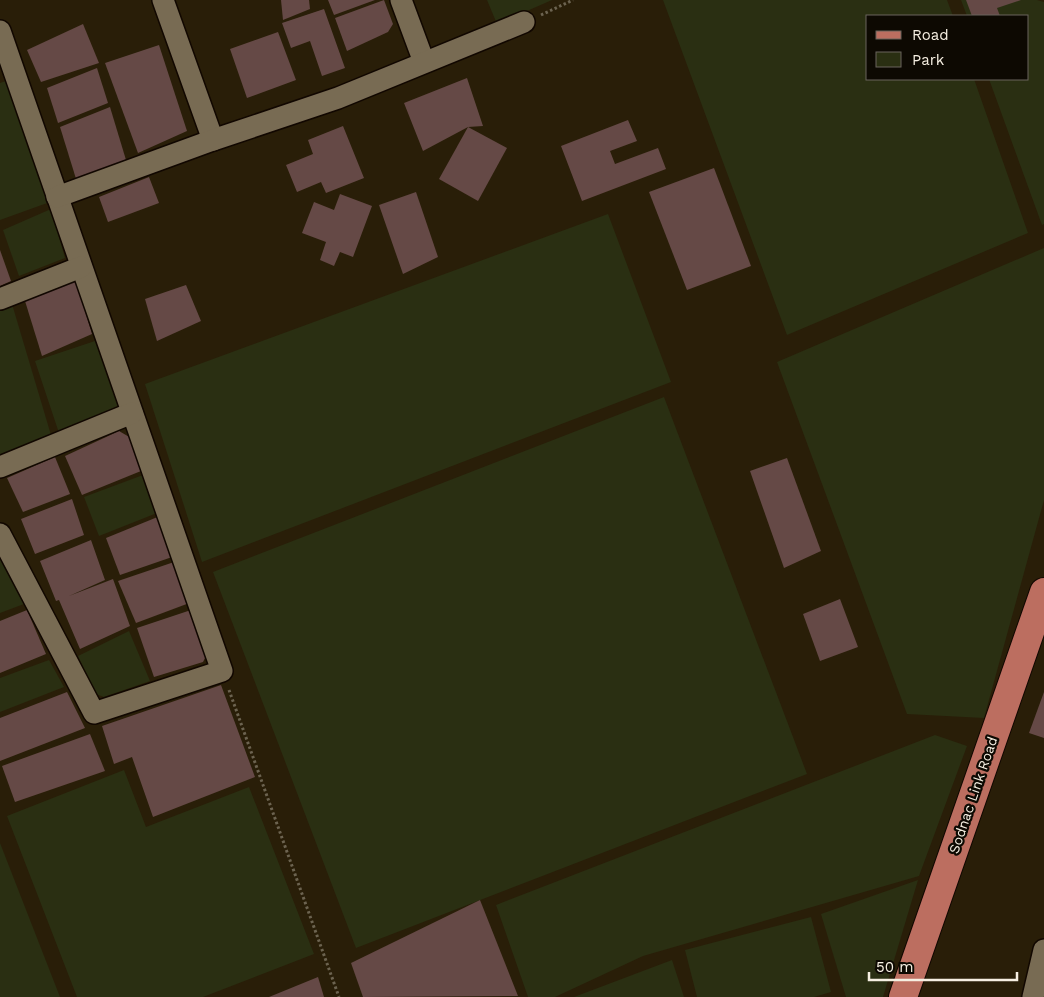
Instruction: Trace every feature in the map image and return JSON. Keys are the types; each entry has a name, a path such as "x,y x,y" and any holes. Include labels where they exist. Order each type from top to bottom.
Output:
{"main road":[{"name":"Sodnac Link Road","path":"903,997 1044,592"}],"street":[{"path":"401,0 424,62"},
{"path":"167,1 214,140"},
{"path":"57,197 214,140 338,98 524,22"},
{"path":"0,31 222,671 94,713 0,534"},
{"path":"0,299 81,267"},
{"path":"0,467 132,413"},
{"path":"1033,997 1044,950"}],"path":[{"path":"524,22 574,0"},
{"path":"222,671 339,997"}],"green space":[{"path":"487,0 552,0 497,24"},
{"path":"663,0 947,0 953,15 866,15 866,80 974,80 1028,233 787,335"},
{"path":"961,0 1037,0 1044,2 1044,224 1042,225 989,80 1029,80 1029,15 967,15"},
{"path":"6,81 50,202 0,220 0,83"},
{"path":"51,209 65,258 19,276 3,230"},
{"path":"608,214 671,382 202,562 145,384"},
{"path":"1044,248 1044,500 984,718 907,714 777,362"},
{"path":"12,304 51,435 0,456 0,309"},
{"path":"95,341 120,405 59,433 35,361"},
{"path":"664,397 807,774 356,948 213,572"},
{"path":"143,475 157,513 99,536 84,497"},
{"path":"0,559 24,604 0,613"},
{"path":"129,631 150,681 104,697 96,694 78,656"},
{"path":"49,660 64,687 0,712 0,678"},
{"path":"935,735 967,746 919,876 643,956 555,997 528,997 496,905"},
{"path":"124,770 146,827 249,787 314,954 203,997 77,997 7,816"},
{"path":"0,843 60,997 0,997"},
{"path":"918,880 883,997 846,997 821,914"},
{"path":"811,917 831,992 814,997 697,997 685,950"},
{"path":"672,960 684,997 574,997"}],"building":[{"path":"281,0 309,0 310,9 283,20"},
{"path":"328,0 375,0 334,15"},
{"path":"384,0 393,24 388,32 347,51 335,18"},
{"path":"966,0 1021,0 997,8 1000,15 972,15"},
{"path":"324,9 345,68 322,76 310,41 291,48 282,23"},
{"path":"83,24 99,63 41,82 27,50"},
{"path":"278,32 296,80 247,98 230,49"},
{"path":"159,45 187,131 138,153 105,63"},
{"path":"97,68 108,103 58,123 47,88"},
{"path":"467,78 483,126 468,127 423,151 404,103"},
{"path":"110,107 126,160 77,182 60,127"},
{"path":"628,120 637,141 610,151 615,164 658,148 666,169 582,201 561,146"},
{"path":"343,126 364,178 326,193 321,182 297,192 286,165 313,154 308,140"},
{"path":"468,127 507,148 478,201 439,179"},
{"path":"714,168 751,266 687,290 649,192"},
{"path":"149,177 159,203 108,222 99,197"},
{"path":"416,192 438,257 403,274 379,205"},
{"path":"340,194 372,206 353,257 340,252 334,266 320,260 326,242 302,233 314,202 334,210"},
{"path":"0,250 11,281 0,286"},
{"path":"76,281 92,334 42,356 25,301"},
{"path":"186,285 201,321 157,341 145,299"},
{"path":"119,431 131,438 141,471 82,495 65,456"},
{"path":"55,457 70,494 23,512 7,478"},
{"path":"787,458 821,551 784,568 750,471"},
{"path":"72,499 84,535 35,554 21,519"},
{"path":"160,516 175,556 120,575 106,538"},
{"path":"91,540 105,580 69,596 113,579 130,626 80,649 59,600 56,601 40,561"},
{"path":"177,561 192,602 136,623 118,581"},
{"path":"840,599 858,647 820,661 803,614"},
{"path":"194,609 208,652 203,662 154,677 137,628"},
{"path":"27,610 46,654 0,673 0,621"},
{"path":"221,685 255,777 153,817 132,757 114,764 102,726"},
{"path":"67,692 85,728 0,761 0,718"},
{"path":"1044,692 1044,738 1029,733"},
{"path":"90,734 105,771 15,802 2,766"},
{"path":"480,900 518,996 363,997 351,963"},
{"path":"318,977 324,997 269,997"}]}
